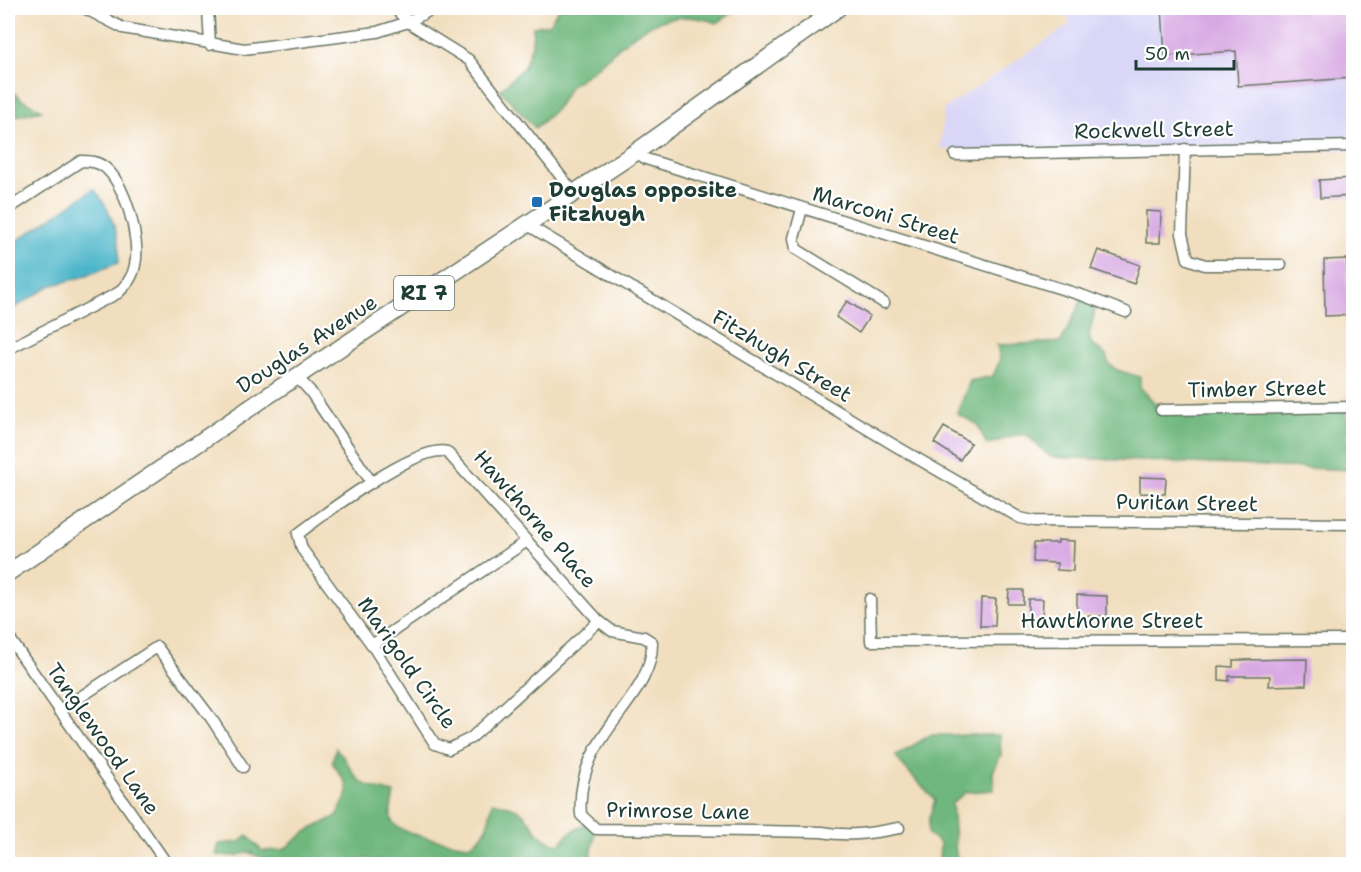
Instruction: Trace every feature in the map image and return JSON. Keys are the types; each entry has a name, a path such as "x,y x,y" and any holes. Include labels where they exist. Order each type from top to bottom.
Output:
{"main road":[{"name":"Douglas Avenue","path":"8,573 636,152 838,8"}],"street":[{"path":"84,8 123,28 210,45 244,49 376,32 408,22 434,8"},
{"path":"208,8 210,45"},
{"path":"395,8 408,22 469,60 574,193"},
{"name":"Rockwell Street","path":"955,155 1353,146"},
{"path":"1185,149 1182,234 1185,254 1191,262 1205,265 1281,265"},
{"name":"Marconi Street","path":"636,152 646,159 1084,296 1126,312"},
{"path":"8,209 81,161 92,161 104,166 117,183 135,230 137,248 134,272 129,282 118,292 8,349"},
{"path":"802,209 794,238 796,249 884,303"},
{"name":"Fitzhugh Street","path":"526,224 914,458 1020,518"},
{"path":"298,378 372,483"},
{"name":"Timber Street","path":"1161,410 1353,407"},
{"name":"Hawthorne Place","path":"372,483 420,455 438,449 447,452 599,621 612,631 644,637 652,642"},
{"name":"Marigold Circle","path":"372,483 298,534 302,549 372,645 435,744 449,749 471,738 599,621"},
{"name":"Puritan Street","path":"1020,518 1034,521 1353,524"},
{"path":"372,645 527,541"},
{"name":"Hawthorne Street","path":"870,599 871,641 1353,640"},
{"name":"Tanglewood Lane","path":"8,636 167,864"},
{"name":"Primrose Lane","path":"652,642 652,660 649,667 602,736 587,763 582,782 581,815 596,829 822,832 863,835 899,828"},
{"path":"59,711 157,647 211,718 243,767"}],"shaded area":[{"path":"1061,8 1353,8 1353,150 1036,153 940,149 944,109 1071,24"}],"green space":[{"path":"559,8 734,8 734,12 717,23 697,18 679,17 663,20 634,35 570,86 556,109 535,128 500,90 524,67 532,44 533,27 549,24"},
{"path":"8,86 21,99 42,110 8,118"},
{"path":"1083,297 1097,302 1089,335 1091,343 1107,356 1109,364 1117,370 1140,377 1140,387 1161,410 1347,409 1348,449 1353,450 1353,470 1050,457 1027,435 1016,435 987,445 977,424 957,414 970,381 993,376 1000,360 997,345 1061,342"},
{"path":"930,735 1000,735 1001,755 993,772 994,790 966,792 952,803 956,855 962,864 939,864 940,843 928,834 929,818 935,800 896,756"},
{"path":"336,748 361,782 394,793 391,818 405,831 427,838 468,845 484,833 492,802 520,811 541,836 552,843 560,844 568,834 587,823 595,831 590,864 515,864 504,858 477,855 464,859 446,853 424,860 419,864 364,859 345,864 334,860 325,862 312,859 291,864 276,864 248,852 236,856 216,855 219,844 240,842 247,835 262,851 283,850 306,832 337,816 348,793 346,783 332,762"}],"water":[{"path":"94,189 114,224 119,253 118,263 50,286 8,312 8,247"}],"building":[{"path":"1162,8 1353,8 1353,78 1238,86 1236,51 1165,56"},
{"path":"1353,178 1353,196 1320,198 1319,180"},
{"path":"1146,211 1161,212 1160,243 1146,243"},
{"path":"1098,250 1140,265 1134,284 1091,269"},
{"path":"1347,259 1348,315 1325,316 1324,260"},
{"path":"847,301 870,316 859,333 836,317"},
{"path":"944,427 971,443 960,460 934,443"},
{"path":"1140,477 1166,478 1165,494 1140,493"},
{"path":"1058,540 1074,541 1073,571 1057,570 1057,563 1033,562 1034,543 1058,543"},
{"path":"1009,590 1023,590 1023,604 1008,604"},
{"path":"1077,595 1107,596 1107,616 1077,616"},
{"path":"981,598 996,599 995,626 980,626"},
{"path":"1028,599 1043,599 1042,621 1028,620"},
{"path":"1307,659 1306,685 1269,686 1270,676 1229,676 1229,681 1219,680 1219,666 1233,667 1233,660"}],"place":[{"name":"Douglas opposite Fitzhugh","path":"537,202"}]}
